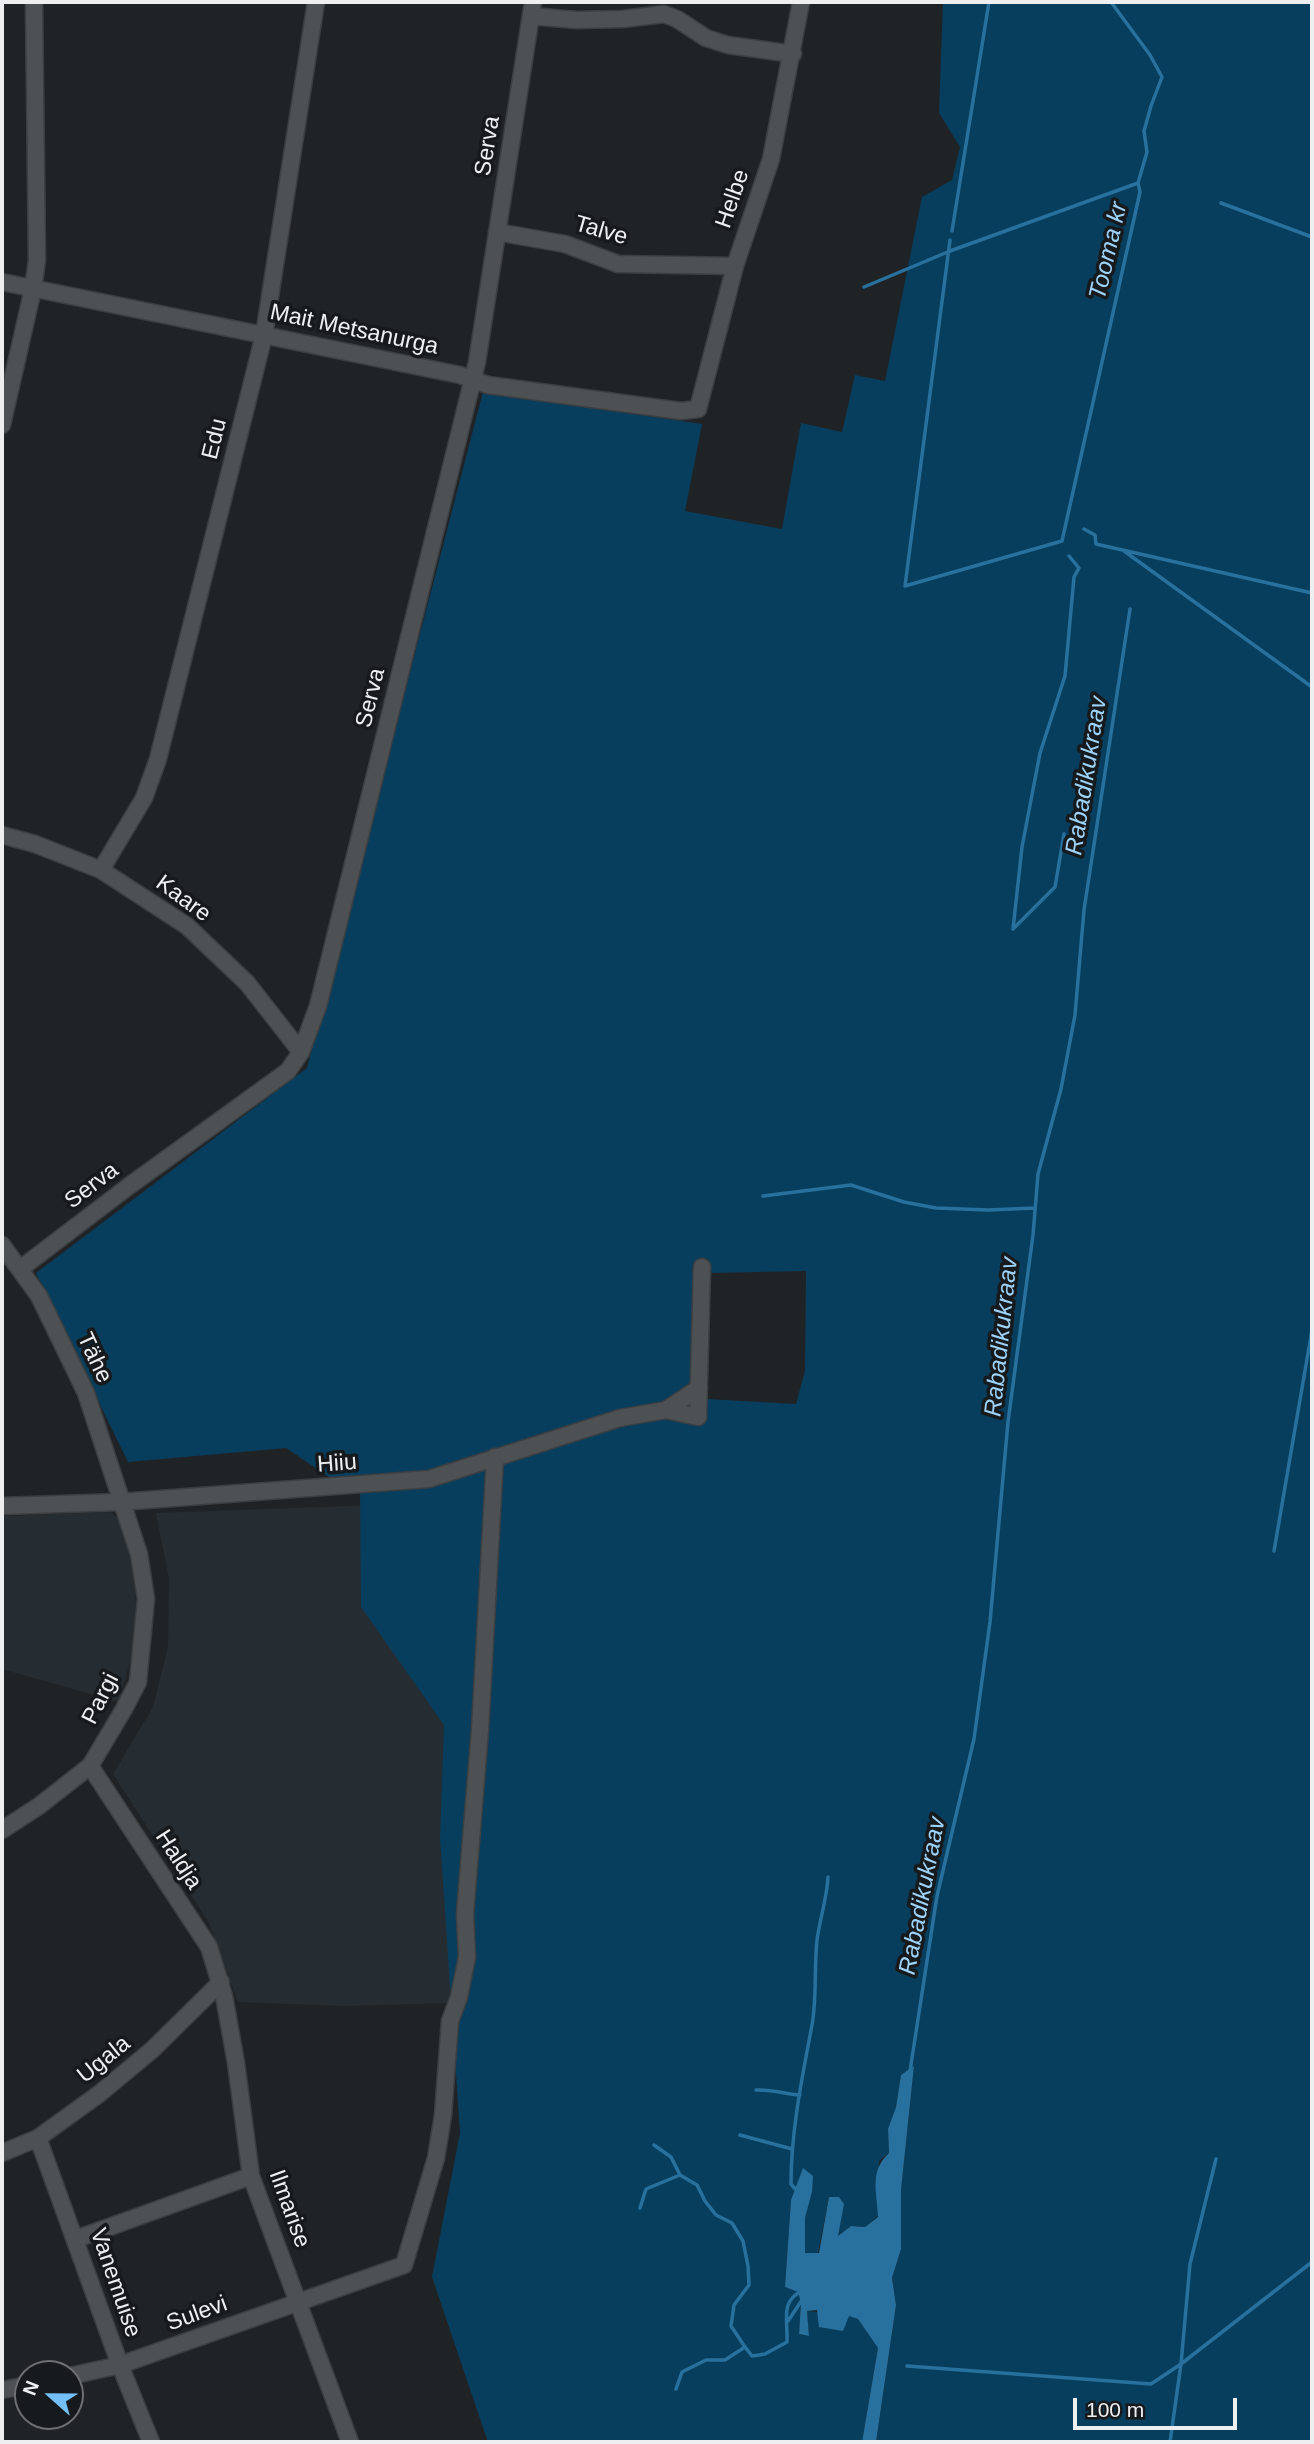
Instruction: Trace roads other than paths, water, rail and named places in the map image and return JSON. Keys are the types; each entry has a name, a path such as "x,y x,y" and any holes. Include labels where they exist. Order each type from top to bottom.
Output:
{"street":[{"path":"2,425 37,261 34,2"},
{"name":"Edu","path":"101,870 144,798 158,759 264,335 316,2"},
{"name":"Helbe","path":"698,409 735,266 771,159 801,2"},
{"path":"532,9 576,20 623,19 664,14 677,19 706,38 793,54"},
{"name":"Serva","path":"20,1269 288,1072 301,1052 318,1006 473,380 532,9"},
{"name":"Talve","path":"498,232 565,244 618,264 735,266"},
{"name":"Mait Metsanurga","path":"2,282 264,335 473,380 488,386 681,411 698,409"},
{"name":"Kaare","path":"2,835 35,844 101,870 187,926 247,983 301,1052"},
{"name":"Tähe","path":"2,1245 39,1296 86,1394 120,1502"},
{"name":"Hiiu","path":"666,1410 698,1417 702,1267"},
{"name":"Hiiu","path":"2,1506 120,1502 429,1479 620,1419 666,1410 699,1388"},
{"name":"Sulevi","path":"84,2373 120,2365 404,2265 436,2158 444,2110 450,2021 459,1997 467,1957 465,1914 481,1730 495,1457"},
{"name":"Pargi","path":"2,1830 39,1806 90,1766 138,1682 146,1599 139,1554 120,1502"},
{"name":"Haldja","path":"90,1766 209,1947 221,1982"},
{"name":"Ilmarise","path":"221,1982 236,2063 251,2176 350,2442"},
{"name":"Ugala","path":"2,2152 38,2138 99,2094 152,2050 221,1982"},
{"name":"Vanemuise","path":"38,2138 120,2365 151,2442"},
{"path":"76,2239 251,2176"}],"waterway":[{"path":"952,231 989,2"},
{"name":"Tooma kr","path":"950,240 905,586 1062,541 1140,192 1138,183 1147,152 1144,131 1162,77 1150,55 1111,2"},
{"path":"864,287 950,251 1138,183"},
{"path":"1221,203 1312,237"},
{"name":"Tooma kr","path":"1084,529 1095,535 1096,544 1312,593"},
{"path":"1124,551 1312,687"},
{"path":"1064,834 1055,887 1013,929 1022,847 1040,753 1065,676 1074,577 1079,568 1069,556"},
{"name":"Rabadikukraav","path":"910,2071 937,1896 974,1739 990,1622 1008,1422 1033,1235 1038,1174 1061,1089 1075,1015 1084,910 1130,609"},
{"path":"763,1196 851,1185 904,1202 936,1208 1035,1208"},
{"path":"1274,1551 1312,1330"},
{"path":"797,2191 791,2184 793,2144 814,2014 817,1940 828,1877"},
{"path":"756,2090 800,2095"},
{"path":"740,2135 792,2149"},
{"path":"654,2145 671,2157 680,2175 697,2185 716,2215 732,2223 743,2241 749,2285 734,2305 731,2326 745,2347"},
{"path":"1170,2442 1181,2364 1190,2264 1216,2159"},
{"path":"640,2208 646,2189 680,2175"},
{"path":"907,2366 1151,2384 1181,2364 1312,2262"},
{"path":"676,2389 682,2372 706,2360 725,2360 745,2347 752,2356 765,2354 787,2342 788,2306 795,2295 802,2291"},
{"path":"788,2321 802,2300"}]}
